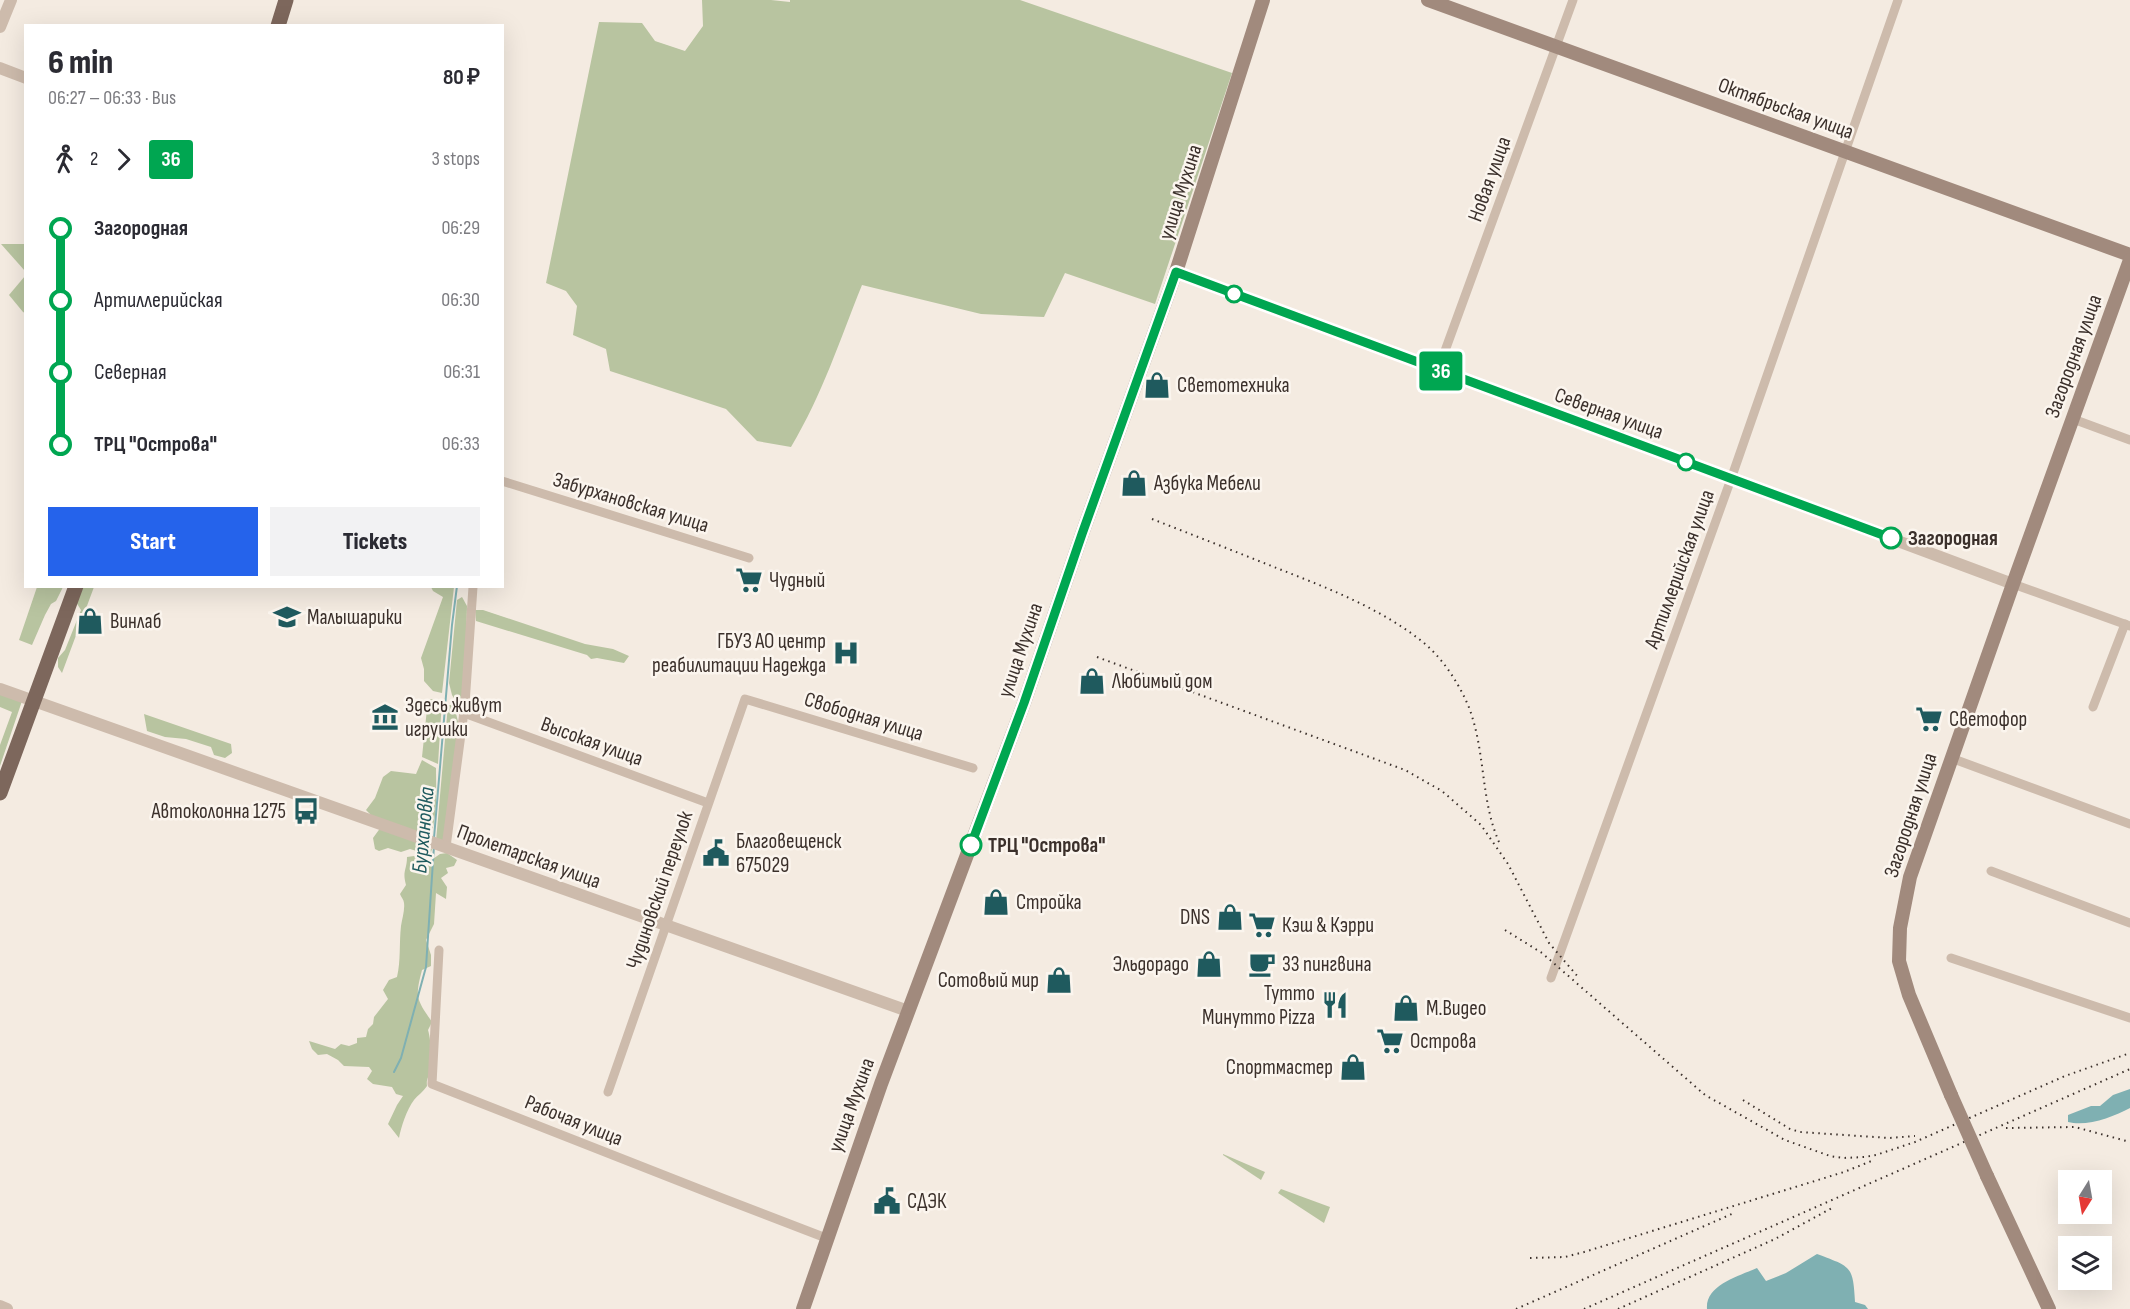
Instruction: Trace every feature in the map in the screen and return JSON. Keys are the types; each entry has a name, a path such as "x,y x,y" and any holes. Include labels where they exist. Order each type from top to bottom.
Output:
{"main road":[{"path":"279,24 286,0"},
{"name":"улица Мухина","path":"803,1309 826,1238 908,1011 1024,703 1176,272 1263,0"},
{"name":"Октябрьская улица","path":"1428,0 2130,255"},
{"name":"Загородная улица","path":"2049,1309 1987,1176 1909,995 1899,961 1900,928 1910,877 2130,260"},
{"path":"0,793 74,588"}],"street":[{"path":"0,27 11,0"},
{"name":"Новая улица","path":"1438,370 1573,0"},
{"name":"Артиллерийская улица","path":"1551,978 1731,479 1898,0"},
{"path":"0,68 24,77"},
{"name":"Северная улица","path":"1176,272 2127,625"},
{"path":"2073,419 2130,440"},
{"name":"Забурхановская улица","path":"504,482 749,558"},
{"path":"438,844 464,713 473,588"},
{"path":"2093,707 2127,625"},
{"name":"Пролетарская улица","path":"0,689 908,1011"},
{"name":"Свободная улица","path":"745,699 973,768"},
{"name":"Чудиновский переулок","path":"608,1092 745,699"},
{"name":"Высокая улица","path":"464,713 708,803"},
{"path":"1951,758 2130,824"},
{"path":"1991,872 2130,923"},
{"name":"Рабочая улица","path":"439,950 432,1084 826,1238"},
{"path":"1951,958 2130,1018"},
{"path":"0,1306 7,1309"}],"green space":[{"path":"702,0 790,2 790,0 1020,0 1232,73 1155,304 1065,273 1044,317 981,314 862,285 821,387 791,447 757,441 726,409 610,371 606,349 573,335 577,306 566,291 546,283 599,22 642,23 655,41 685,51 703,26"},
{"path":"1,244 24,244 24,270"},
{"path":"24,277 24,312 9,295"},
{"path":"37,588 62,588 45,615 32,645 19,640"},
{"path":"82,588 94,588 62,673 58,667 58,658 65,650 81,610 76,602"},
{"path":"432,588 454,588 442,693 433,691 424,681 421,658 443,597"},
{"path":"462,597 467,606 465,703 460,708 452,695 449,683 457,600"},
{"path":"475,610 483,610 585,644 613,649 629,656 624,663 591,659 587,655 476,621"},
{"path":"0,693 22,701 0,766 0,745 12,712 0,707"},
{"path":"428,699 442,700 438,764 422,757"},
{"path":"448,705 454,705 460,730 443,844 436,841"},
{"path":"144,714 231,744 232,753 225,758 214,755 211,747 147,731"},
{"path":"422,760 436,768 435,811 430,836 373,817 366,810 375,798 383,777 391,771 416,774"},
{"path":"381,827 427,845 432,849 430,855 410,849 401,852 388,848 379,851 375,849 373,838"},
{"path":"447,853 457,860 454,866 446,868 448,873 441,878 447,887 446,899 436,893 434,924 426,940 431,955 431,966 422,970 418,986 420,1003 432,1022 428,1030 431,1050 430,1071 427,1086 409,1108 399,1138 388,1124 403,1096 396,1094 392,1087 373,1084 367,1079 372,1071 369,1067 344,1066 327,1054 318,1055 312,1049 309,1041 335,1049 341,1044 349,1046 357,1043 357,1038 366,1037 374,1017 388,999 383,990 389,980 397,977 404,912 404,901 400,894 406,885 407,857 414,856 430,861 440,854"},
{"path":"1223,1155 1265,1172 1261,1180"},
{"path":"1281,1189 1330,1207 1324,1223 1278,1193"}],"water":[{"path":"2130,1089 2130,1108 2108,1118 2091,1122 2068,1122 2068,1115 2091,1106 2100,1106 2113,1095"},
{"path":"1817,1254 1848,1269 1853,1281 1855,1302 1865,1305 1868,1309 1707,1309 1711,1294 1724,1282 1757,1268 1766,1281 1786,1273"}],"waterway":[{"name":"Бурхановка","path":"434,838 457,588"},
{"name":"Бурхановка","path":"394,1072 401,1058 426,967 434,846"}],"railway":[{"path":"1152,519 1352,599 1390,619 1431,649 1460,688 1474,722 1489,809 1499,842"},
{"path":"1097,657 1405,770 1442,791 1481,825 1508,864 1549,943 1579,978"},
{"path":"1505,930 1542,953 1705,1095 1785,1140 1830,1156 1865,1157 1915,1142 2065,1076 2130,1053"},
{"path":"1584,1309 2130,1069"},
{"path":"1743,1100 1790,1129 1800,1132 1889,1138 1915,1136"},
{"path":"2006,1128 2075,1127 2130,1142"},
{"path":"1530,1258 1565,1257 1584,1252 1844,1172 1874,1160"},
{"path":"1618,1309 1775,1239 1832,1208"},
{"path":"1516,1309 1734,1213"}],"bus line":[{"name":"36","path":"971,845 1024,703 1176,272 1891,538"}],"place":[{"name":"Светотехника","path":"1157,385"},
{"name":"Азбука Мебели","path":"1134,483"},
{"name":"Загородная","path":"1891,538"},
{"name":"Чудный","path":"749,580"},
{"name":"Малышарики","path":"287,617"},
{"name":"Винлаб","path":"90,621"},
{"name":"ГБУЗ АО центр реабилитации Надежда","path":"846,653"},
{"name":"Любимый дом","path":"1092,681"},
{"name":"Здесь живут игрушки","path":"385,717"},
{"name":"Светофор","path":"1929,719"},
{"name":"Автоколонна 1275","path":"306,811"},
{"name":"ТРЦ \"Острова\"","path":"971,845"},
{"name":"Благовещенск 675029","path":"716,853"},
{"name":"Стройка","path":"996,902"},
{"name":"DNS","path":"1230,917"},
{"name":"Кэш & Кэрри","path":"1262,925"},
{"name":"Эльдорадо","path":"1209,964"},
{"name":"33 пингвина","path":"1262,964"},
{"name":"Сотовый мир","path":"1059,980"},
{"name":"Тутто Минутто Pizza","path":"1335,1005"},
{"name":"М.Видео","path":"1406,1008"},
{"name":"Острова","path":"1390,1041"},
{"name":"Спортмастер","path":"1353,1067"},
{"name":"СДЭК","path":"887,1201"}]}
